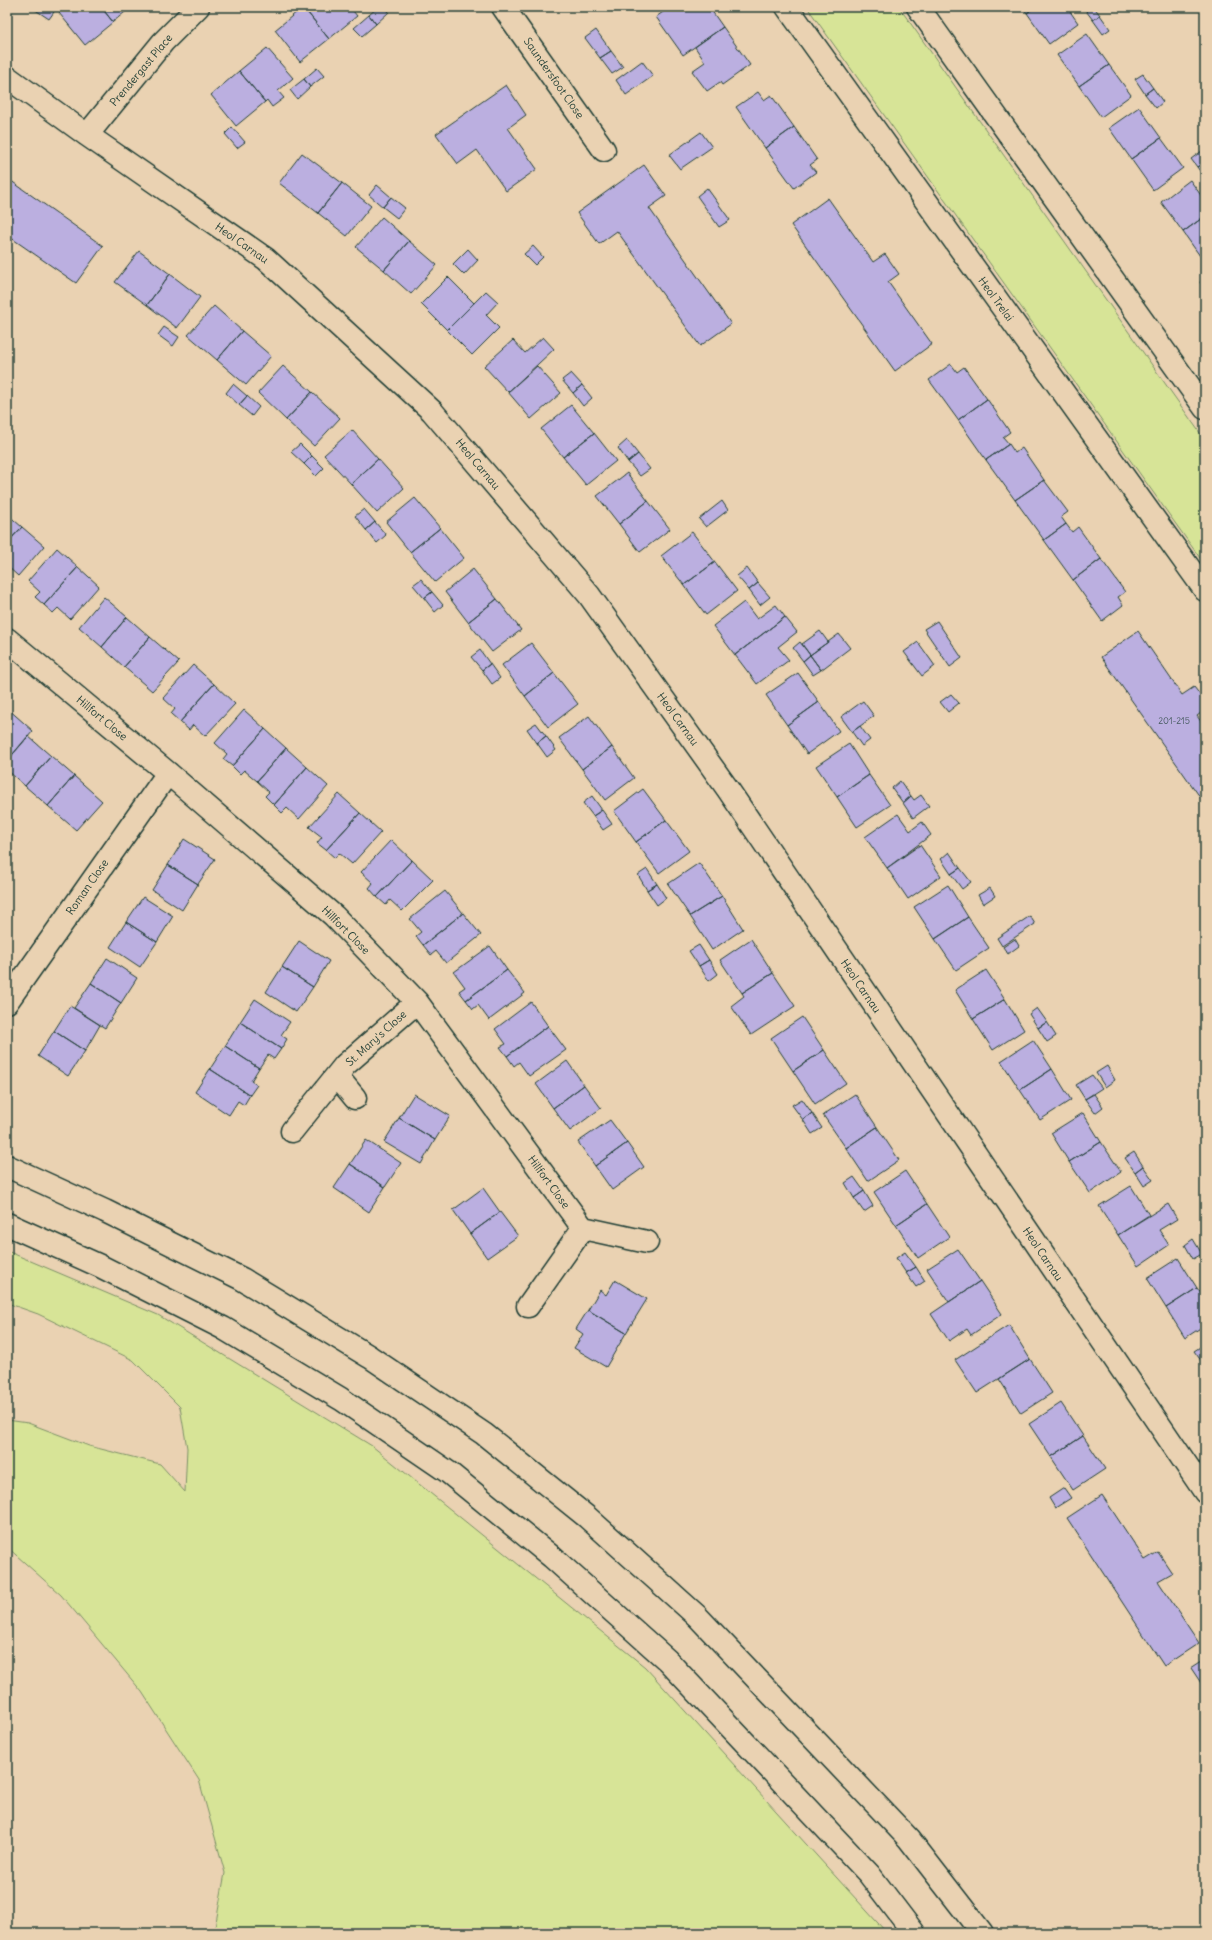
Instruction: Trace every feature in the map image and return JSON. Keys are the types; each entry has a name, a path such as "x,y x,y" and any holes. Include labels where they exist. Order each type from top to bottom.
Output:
{"street":[{"name":"Prendergast Place","path":"87,136 162,42 198,7"},
{"name":"Saundersfoot Close","path":"503,7 604,150"},
{"name":"Heol Trelai","path":"788,7 1205,590"},
{"path":"918,7 1205,408"},
{"name":"Heol Carnau","path":"7,77 87,136 266,259 432,411 589,595 727,788 1205,1492"},
{"name":"Hillfort Close","path":"7,639 168,773 334,916 417,1002 583,1228"},
{"name":"Roman Close","path":"7,1002 168,773"},
{"name":"St. Mary's Close","path":"292,1131 345,1065 417,1002"},
{"name":"St. Mary's Close","path":"337,1076 355,1098"},
{"path":"7,1166 105,1211 242,1279 370,1357 484,1434 587,1517 697,1616 909,1839 982,1933"},
{"path":"7,1224 100,1266 222,1328 341,1399 448,1472 552,1557 667,1660 869,1874 914,1933"},
{"path":"528,1306 583,1228 647,1242"}],"green space":[{"path":"807,7 899,7 1205,440 1205,565"},
{"path":"7,1251 158,1315 372,1446 645,1667 887,1933 214,1933 225,1873 199,1780 142,1692 61,1595 7,1547 7,1420 28,1423 89,1446 160,1464 185,1492 187,1448 180,1407 133,1360 38,1314 7,1303"}],"building":[{"path":"35,7 47,7 54,12 49,19 34,9"},
{"path":"66,7 101,7 113,22 85,45 59,13"},
{"path":"101,7 131,7 113,22"},
{"path":"303,7 350,7 357,16 329,39"},
{"path":"303,7 329,39 300,62 275,30"},
{"path":"378,7 385,7 389,12 376,24 369,15"},
{"path":"670,7 709,7 723,27 683,55 656,17"},
{"path":"1022,7 1035,7 1027,13"},
{"path":"1035,7 1067,7 1078,23 1049,44 1027,13"},
{"path":"1083,7 1094,7 1100,15 1093,20"},
{"path":"369,15 376,24 362,36 354,28"},
{"path":"1100,15 1110,29 1103,34 1093,20"},
{"path":"723,27 750,65 722,85 720,82 707,91 692,71 705,62 695,47"},
{"path":"596,30 611,51 600,58 585,38"},
{"path":"1087,34 1109,65 1079,86 1057,55"},
{"path":"267,48 293,78 278,91 284,98 272,107 267,100 265,102 239,71"},
{"path":"611,51 623,67 612,74 600,58"},
{"path":"642,61 653,76 626,95 616,80"},
{"path":"1109,65 1131,95 1101,117 1079,86"},
{"path":"317,68 324,76 310,87 304,79"},
{"path":"239,71 265,102 236,126 211,95"},
{"path":"1143,74 1153,88 1145,94 1135,79"},
{"path":"304,79 310,87 297,99 290,90"},
{"path":"506,85 526,115 508,128 537,169 506,191 477,150 458,164 436,134"},
{"path":"1153,88 1163,102 1156,108 1145,94"},
{"path":"758,92 764,100 771,95 794,127 765,148 736,107"},
{"path":"1139,107 1161,138 1131,159 1109,128"},
{"path":"232,127 245,142 237,148 225,134"},
{"path":"794,127 817,160 810,165 816,172 794,188 765,148"},
{"path":"701,132 712,147 680,169 669,155"},
{"path":"1161,138 1183,168 1153,190 1131,159"},
{"path":"1202,151 1205,154 1205,162 1197,167 1191,159"},
{"path":"302,153 342,183 318,213 279,183"},
{"path":"1205,162 1205,178 1197,167"},
{"path":"644,165 666,196 649,208 731,324 700,346 617,231 599,244 577,213"},
{"path":"7,178 103,246 76,283 7,235"},
{"path":"1190,180 1205,201 1205,216 1183,232 1161,202"},
{"path":"342,183 371,206 347,236 318,213"},
{"path":"377,185 391,197 383,207 369,195"},
{"path":"707,188 730,220 719,227 697,196"},
{"path":"391,197 405,208 397,218 383,207"},
{"path":"828,198 873,262 885,254 899,274 888,282 932,344 895,371 791,225"},
{"path":"1205,216 1205,263 1183,232"},
{"path":"382,217 409,241 384,270 356,247"},
{"path":"409,241 437,265 411,294 384,270"},
{"path":"533,246 543,257 535,265 524,254"},
{"path":"468,249 478,260 464,275 453,264"},
{"path":"139,251 170,274 147,305 115,282"},
{"path":"170,274 200,297 177,328 147,305"},
{"path":"448,277 474,303 447,330 421,304"},
{"path":"1205,279 1205,289 1200,282"},
{"path":"486,291 498,302 486,315 499,328 472,355 447,330"},
{"path":"214,306 242,331 217,360 188,335"},
{"path":"164,327 179,337 173,346 158,335"},
{"path":"242,331 271,356 246,385 217,360"},
{"path":"543,337 554,349 508,392 484,366 513,340 525,353"},
{"path":"951,364 957,372 964,367 987,399 958,420 929,380"},
{"path":"283,366 312,392 286,420 258,393"},
{"path":"537,366 561,393 531,419 508,392"},
{"path":"571,373 582,385 573,393 562,380"},
{"path":"233,384 247,396 239,405 226,393"},
{"path":"582,385 592,398 583,406 573,393"},
{"path":"312,392 340,418 314,446 286,420"},
{"path":"247,396 259,407 252,416 239,405"},
{"path":"987,399 1010,432 1003,437 1009,444 986,460 958,420"},
{"path":"571,405 594,433 563,457 541,429"},
{"path":"352,430 378,459 351,484 324,455"},
{"path":"594,433 616,461 586,485 563,457"},
{"path":"627,440 638,454 628,462 618,448"},
{"path":"300,444 312,456 304,464 291,452"},
{"path":"1009,444 1015,453 1022,448 1044,480 1015,500 986,460"},
{"path":"638,454 650,469 640,476 628,462"},
{"path":"312,456 324,468 316,476 304,464"},
{"path":"378,459 404,488 377,513 351,484"},
{"path":"627,473 648,501 619,524 597,496"},
{"path":"1044,480 1068,512 1061,517 1066,524 1044,540 1015,500"},
{"path":"415,498 440,528 410,552 386,522"},
{"path":"648,501 670,529 640,552 619,524"},
{"path":"722,501 728,510 706,527 699,519"},
{"path":"364,509 375,522 366,530 355,516"},
{"path":"7,514 22,527 7,543"},
{"path":"375,522 386,535 377,543 366,530"},
{"path":"1066,524 1072,532 1078,527 1101,559 1073,580 1044,540"},
{"path":"22,527 44,546 18,576 7,566 7,543"},
{"path":"440,528 464,558 435,582 410,552"},
{"path":"692,532 715,562 684,585 661,556"},
{"path":"57,548 78,567 44,605 35,597 40,592 28,581"},
{"path":"1101,559 1125,592 1118,597 1123,605 1102,621 1073,580"},
{"path":"715,562 737,591 706,615 684,585"},
{"path":"78,567 99,586 70,619 58,608 53,613 44,605"},
{"path":"747,568 758,583 749,590 737,576"},
{"path":"473,569 497,599 468,622 445,592"},
{"path":"421,579 432,592 424,598 413,585"},
{"path":"758,583 770,597 760,605 749,590"},
{"path":"432,592 443,605 435,612 424,598"},
{"path":"104,597 127,617 102,647 79,627"},
{"path":"497,599 521,630 492,652 468,622"},
{"path":"744,602 757,619 776,605 785,617 735,655 713,626"},
{"path":"127,617 150,637 124,667 102,647"},
{"path":"785,617 797,632 778,647 789,660 757,684 735,655"},
{"path":"937,621 962,658 950,667 924,629"},
{"path":"820,631 828,642 810,655 802,644"},
{"path":"1138,631 1182,695 1194,687 1205,701 1205,710 1197,716 1205,727 1205,804 1101,657"},
{"path":"839,634 850,648 821,670 810,655"},
{"path":"150,637 179,662 152,691 124,667"},
{"path":"800,642 810,655 803,661 793,648"},
{"path":"918,642 935,666 922,676 904,652"},
{"path":"531,643 554,673 525,696 502,665"},
{"path":"480,650 490,664 482,670 471,657"},
{"path":"810,655 821,670 813,675 803,661"},
{"path":"490,664 500,678 492,684 482,670"},
{"path":"193,665 214,684 180,722 171,714 175,709 163,698"},
{"path":"554,673 578,704 548,727 525,696"},
{"path":"798,673 819,702 787,725 766,695"},
{"path":"214,684 235,704 205,736 193,725 189,730 180,722"},
{"path":"951,694 959,703 948,712 940,702"},
{"path":"863,701 874,716 852,732 841,717"},
{"path":"819,702 839,731 807,754 787,725"},
{"path":"7,708 33,731 7,761"},
{"path":"244,710 265,729 232,766 223,759 227,754 215,743"},
{"path":"589,716 612,747 582,769 559,738"},
{"path":"536,723 546,736 537,743 527,729"},
{"path":"860,726 870,740 862,746 852,732"},
{"path":"265,729 286,748 257,781 244,770 240,774 232,766"},
{"path":"28,736 51,756 25,786 7,770 7,761"},
{"path":"546,736 556,750 547,757 537,743"},
{"path":"849,744 869,775 837,797 816,766"},
{"path":"612,747 634,778 605,800 582,769"},
{"path":"286,748 307,767 274,805 265,796 269,792 257,781"},
{"path":"51,756 74,776 48,806 25,786"},
{"path":"307,767 328,786 299,819 287,808 282,813 274,805"},
{"path":"869,775 890,805 857,827 837,797"},
{"path":"74,776 102,801 76,830 48,806"},
{"path":"900,781 911,796 903,803 892,788"},
{"path":"643,789 666,820 636,842 614,811"},
{"path":"339,794 360,813 326,850 317,843 322,837 309,827"},
{"path":"921,795 929,806 913,818 903,803 911,796 914,800"},
{"path":"592,796 602,810 593,816 583,803"},
{"path":"602,810 612,824 603,830 593,816"},
{"path":"360,813 381,832 352,864 339,853 335,858 326,850"},
{"path":"898,814 910,831 922,822 931,835 887,868 865,837"},
{"path":"666,820 689,851 659,873 636,842"},
{"path":"184,839 215,859 198,884 168,865"},
{"path":"391,840 412,860 377,897 369,888 373,883 361,872"},
{"path":"920,845 941,876 908,899 887,868"},
{"path":"7,846 13,852 7,859"},
{"path":"949,852 960,868 951,874 941,859"},
{"path":"412,860 433,880 402,911 390,900 386,905 377,897"},
{"path":"699,863 722,896 690,916 668,884"},
{"path":"168,865 198,884 182,910 152,890"},
{"path":"960,868 971,882 962,889 951,874"},
{"path":"647,869 657,884 647,890 638,875"},
{"path":"657,884 666,898 657,905 647,890"},
{"path":"948,885 968,917 935,939 914,907"},
{"path":"990,888 995,896 983,904 978,895"},
{"path":"445,891 463,913 423,945 416,936 421,932 410,919"},
{"path":"722,896 743,929 712,950 690,916"},
{"path":"143,897 173,916 157,942 126,922"},
{"path":"463,913 481,935 446,963 436,951 431,955 423,945"},
{"path":"1030,916 1035,924 1002,946 997,938"},
{"path":"968,917 989,948 956,970 935,939"},
{"path":"126,922 157,942 140,967 110,947"},
{"path":"751,939 773,973 742,993 720,960"},
{"path":"1015,939 1019,946 1008,954 1003,947"},
{"path":"299,941 329,961 313,987 282,967"},
{"path":"699,945 709,960 699,966 689,951"},
{"path":"490,946 507,970 466,1000 459,991 465,987 454,972"},
{"path":"107,958 137,978 121,1003 91,983"},
{"path":"709,960 718,974 709,981 699,966"},
{"path":"282,967 313,987 296,1012 266,992"},
{"path":"507,970 525,993 489,1020 478,1005 473,1009 466,1000"},
{"path":"986,970 1005,999 973,1019 955,990"},
{"path":"773,973 795,1006 751,1035 731,1006 744,996 742,993"},
{"path":"91,983 121,1003 105,1028 74,1008"},
{"path":"255,999 290,1022 281,1035 287,1039 281,1049 240,1022"},
{"path":"1005,999 1024,1030 993,1050 973,1019"},
{"path":"531,1002 548,1026 507,1056 500,1047 506,1044 495,1029"},
{"path":"70,1006 100,1025 85,1051 54,1031"},
{"path":"1037,1008 1047,1022 1038,1028 1029,1014"},
{"path":"802,1017 824,1050 793,1071 771,1038"},
{"path":"240,1022 281,1049 274,1059 268,1055 259,1068 225,1046"},
{"path":"1047,1022 1056,1036 1047,1042 1038,1028"},
{"path":"548,1026 566,1050 529,1076 519,1062 514,1066 507,1056"},
{"path":"54,1031 85,1051 68,1076 38,1056"},
{"path":"1033,1040 1052,1069 1020,1090 1001,1061"},
{"path":"225,1046 259,1068 251,1081 257,1085 250,1095 210,1069"},
{"path":"824,1050 846,1083 815,1104 793,1071"},
{"path":"567,1061 584,1085 553,1108 536,1084"},
{"path":"1107,1066 1115,1080 1105,1087 1096,1073"},
{"path":"210,1069 250,1095 244,1105 238,1101 229,1115 195,1092"},
{"path":"1052,1069 1071,1100 1040,1120 1020,1090"},
{"path":"1092,1075 1102,1088 1085,1099 1076,1085"},
{"path":"584,1085 601,1108 570,1131 553,1108"},
{"path":"414,1094 450,1116 435,1140 399,1118"},
{"path":"855,1094 877,1127 846,1148 823,1115"},
{"path":"1094,1094 1103,1107 1095,1113 1085,1099"},
{"path":"802,1099 812,1113 803,1120 792,1105"},
{"path":"812,1113 822,1128 812,1134 803,1120"},
{"path":"1083,1113 1101,1142 1069,1162 1051,1133"},
{"path":"399,1118 435,1140 421,1164 384,1142"},
{"path":"610,1120 627,1143 595,1166 578,1142"},
{"path":"877,1127 899,1160 868,1181 846,1148"},
{"path":"366,1140 401,1163 385,1187 350,1164"},
{"path":"1101,1142 1121,1172 1090,1193 1069,1162"},
{"path":"627,1143 644,1167 612,1190 595,1166"},
{"path":"1134,1152 1143,1166 1135,1172 1125,1158"},
{"path":"350,1164 385,1187 369,1212 334,1188"},
{"path":"1143,1166 1153,1180 1144,1186 1135,1172"},
{"path":"905,1171 927,1204 896,1225 874,1192"},
{"path":"854,1177 864,1191 854,1198 845,1183"},
{"path":"1131,1186 1149,1215 1118,1235 1099,1206"},
{"path":"483,1188 500,1212 470,1234 453,1210"},
{"path":"864,1191 873,1206 864,1212 854,1198"},
{"path":"927,1204 949,1237 918,1258 896,1225"},
{"path":"1168,1204 1177,1219 1159,1230 1169,1245 1138,1266 1118,1235"},
{"path":"500,1212 518,1236 487,1258 470,1234"},
{"path":"1193,1239 1202,1254 1193,1259 1185,1245"},
{"path":"958,1249 980,1281 949,1302 927,1269"},
{"path":"905,1252 916,1267 906,1273 896,1258"},
{"path":"1178,1258 1197,1288 1166,1308 1147,1278"},
{"path":"916,1267 925,1281 916,1287 906,1273"},
{"path":"615,1280 647,1299 626,1333 588,1310 600,1290 606,1295"},
{"path":"980,1281 1002,1314 971,1335 967,1329 949,1341 931,1314"},
{"path":"1197,1288 1205,1299 1205,1325 1185,1338 1166,1308"},
{"path":"588,1310 626,1333 606,1367 574,1348 583,1334 576,1329"},
{"path":"1009,1325 1030,1359 977,1393 955,1360"},
{"path":"1205,1344 1205,1366 1194,1351"},
{"path":"1030,1359 1052,1393 1021,1413 999,1379"},
{"path":"1061,1403 1083,1436 1051,1457 1029,1424"},
{"path":"1083,1436 1105,1469 1073,1490 1051,1457"},
{"path":"1064,1488 1071,1498 1055,1508 1049,1498"},
{"path":"1102,1495 1145,1560 1158,1552 1172,1573 1158,1581 1199,1643 1164,1666 1067,1518"},
{"path":"1205,1659 1205,1689 1191,1668"}]}
